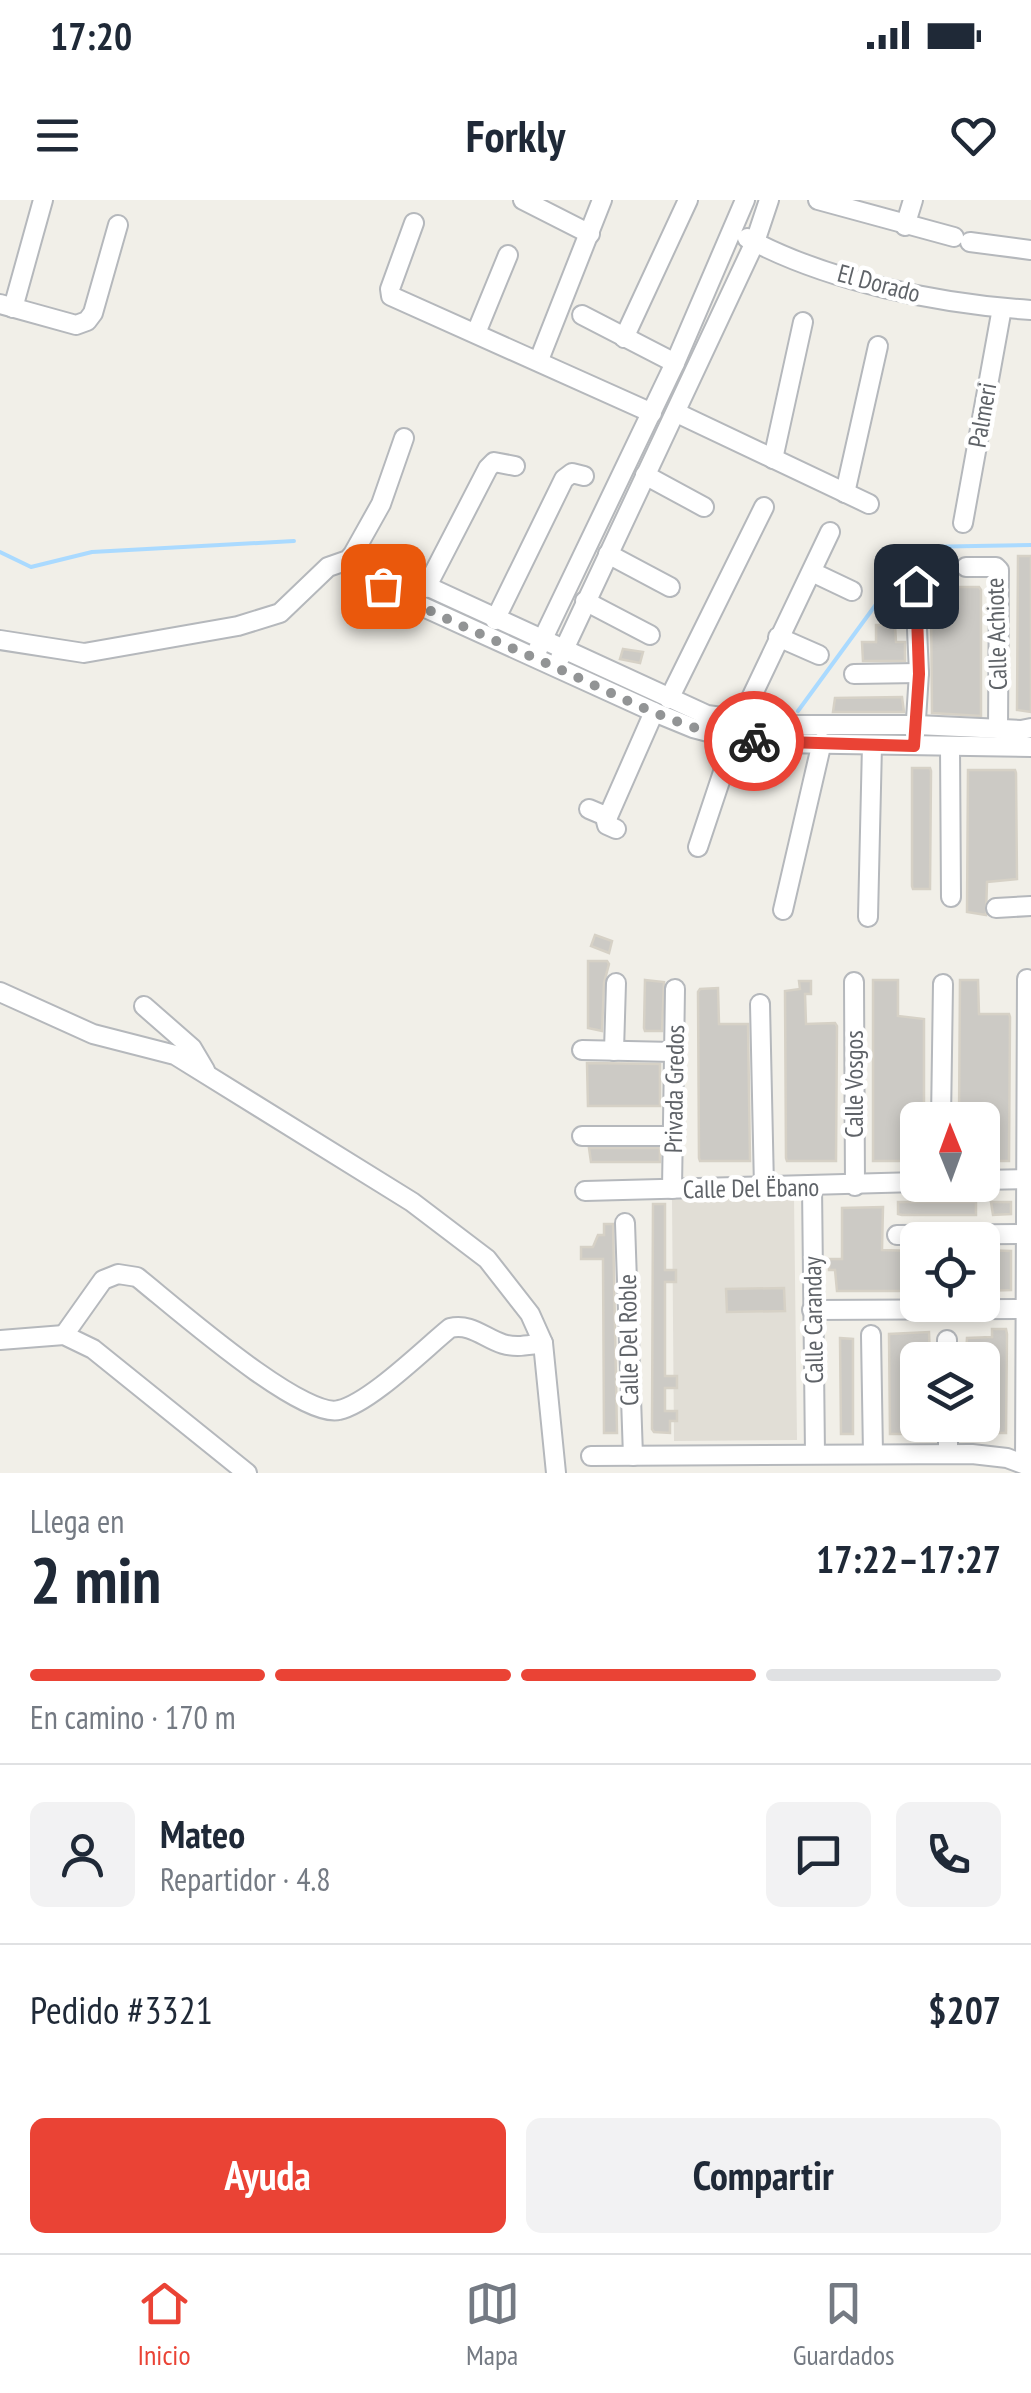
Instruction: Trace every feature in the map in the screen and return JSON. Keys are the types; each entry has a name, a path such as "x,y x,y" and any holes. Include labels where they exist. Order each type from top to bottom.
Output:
{"street":[{"path":"43,200 7,306 76,325 87,321 118,225"},
{"path":"522,200 590,234"},
{"path":"539,360 602,200"},
{"path":"624,338 688,200"},
{"path":"560,658 608,554 622,499 652,413 746,200"},
{"path":"538,649 622,499 644,475 676,413 755,242 769,200"},
{"path":"820,200 962,240 1031,250"},
{"path":"905,226 913,200"},
{"path":"414,224 389,293 652,413"},
{"name":"El Dorado","path":"733,231 787,256 896,290 1031,310"},
{"path":"476,333 508,254"},
{"name":"Palmeri","path":"963,523 1002,308"},
{"path":"582,314 675,362"},
{"path":"774,459 803,322"},
{"path":"845,493 878,346"},
{"path":"676,413 870,504"},
{"path":"356,564 404,438"},
{"path":"426,588 488,468 494,462 514,466"},
{"path":"495,620 564,479 572,473 584,476"},
{"path":"644,475 704,507"},
{"path":"669,699 764,507"},
{"path":"698,847 738,730 830,532"},
{"path":"608,554 670,586"},
{"path":"0,640 84,653 238,626 280,612 328,567 356,564 380,566 495,620 538,649"},
{"path":"356,564 398,595 776,743 1031,747"},
{"name":"Calle Achiote","path":"966,567 999,570 998,730"},
{"path":"812,572 852,591"},
{"path":"914,746 919,674 916,586"},
{"path":"585,601 650,635"},
{"path":"778,637 819,656"},
{"path":"560,658 654,712 692,728 1031,728"},
{"path":"854,674 919,674"},
{"path":"589,809 612,823 654,712"},
{"path":"783,910 822,742"},
{"path":"868,917 872,746"},
{"path":"950,747 951,897"},
{"path":"996,908 1031,906"},
{"path":"591,1456 626,1462 768,1464 815,1454 843,1464 873,1454 917,1464 948,1454 992,1464 1028,1465 1027,980"},
{"name":"Calle Vosgos","path":"854,982 855,1186"},
{"path":"614,1051 616,984"},
{"path":"941,1102 943,984"},
{"name":"Privada Gredos","path":"672,1189 675,989"},
{"path":"0,992 92,1034 175,1055 412,1202 486,1260 530,1314 544,1343 556,1473"},
{"path":"760,1004 764,1187"},
{"path":"144,1006 192,1048 209,1076"},
{"path":"582,1050 674,1052"},
{"path":"582,1136 674,1136"},
{"path":"1000,1180 1029,1179"},
{"name":"Calle Del Ëbano","path":"585,1191 900,1183"},
{"name":"Calle Caranday","path":"812,1186 815,1454"},
{"name":"Calle Del Roble","path":"625,1222 626,1462"},
{"path":"897,1235 1029,1234"},
{"path":"64,1336 103,1280 118,1274 137,1277 254,1371 323,1411 340,1410 370,1394 450,1328 462,1325 504,1344 544,1343"},
{"path":"812,1310 1028,1309"},
{"path":"0,1340 64,1336 93,1349 247,1473"},
{"path":"871,1336 873,1454"},
{"path":"948,1442 948,1454"}],"shaded area":[{"path":"794,1196 797,1440 674,1441 672,1198"}],"building":[{"path":"923,553 953,553 953,573 926,572"},
{"path":"1018,556 1031,556 1031,712 1017,710"},
{"path":"956,587 981,590 981,716 932,713 931,602 956,599"},
{"path":"876,625 895,625 896,642 905,642 905,661 863,661 862,642 876,642"},
{"path":"623,649 643,652 640,663 620,659"},
{"path":"902,697 904,712 833,712 835,698"},
{"path":"912,768 931,771 930,889 912,886"},
{"path":"968,770 1016,773 1017,879 987,882 986,915 967,912"},
{"path":"595,935 612,941 609,953 591,946"},
{"path":"588,961 609,964 602,1031 588,1028"},
{"path":"645,980 664,982 662,1031 644,1028"},
{"path":"873,980 898,980 898,1016 924,1019 924,1102 900,1102 900,1161 873,1161"},
{"path":"960,980 978,980 979,1014 1010,1017 1009,1161 1000,1161 1000,1102 959,1102"},
{"path":"799,981 811,981 811,994 805,994 806,1024 837,1026 836,1161 786,1158 785,991 800,989"},
{"path":"718,988 719,1024 748,1024 750,1161 699,1158 698,992"},
{"path":"587,1063 660,1064 660,1106 588,1106"},
{"path":"589,1148 660,1148 660,1162 591,1162"},
{"path":"898,1202 976,1202 976,1215 898,1214"},
{"path":"991,1202 1011,1202 1011,1214 993,1215"},
{"path":"653,1204 665,1204 665,1270 676,1270 676,1282 665,1282 665,1376 677,1376 677,1388 665,1388 665,1411 677,1411 677,1421 670,1421 670,1433 652,1429"},
{"path":"883,1207 882,1250 900,1251 900,1291 837,1291 835,1270 829,1270 829,1259 842,1259 842,1208"},
{"path":"604,1224 613,1224 617,1433 604,1433 603,1259 581,1259 581,1247 593,1247 598,1235 604,1235"},
{"path":"1000,1251 1011,1251 1011,1290 1000,1290"},
{"path":"784,1288 785,1311 727,1312 726,1289"},
{"path":"992,1329 1006,1329 1006,1433 1000,1433 1000,1342 967,1342 967,1338 992,1337"},
{"path":"929,1332 929,1342 900,1342 900,1434 890,1434 889,1334"},
{"path":"840,1338 853,1339 853,1434 841,1434"}],"waterway":[{"path":"0,552 31,567 92,552 294,541"},
{"path":"798,711 918,547 1031,545"}],"way so far":[{"path":"383,586 486,638 692,728 754,741"}],"route":[{"path":"754,741 914,746 919,674 916,586"}]}
